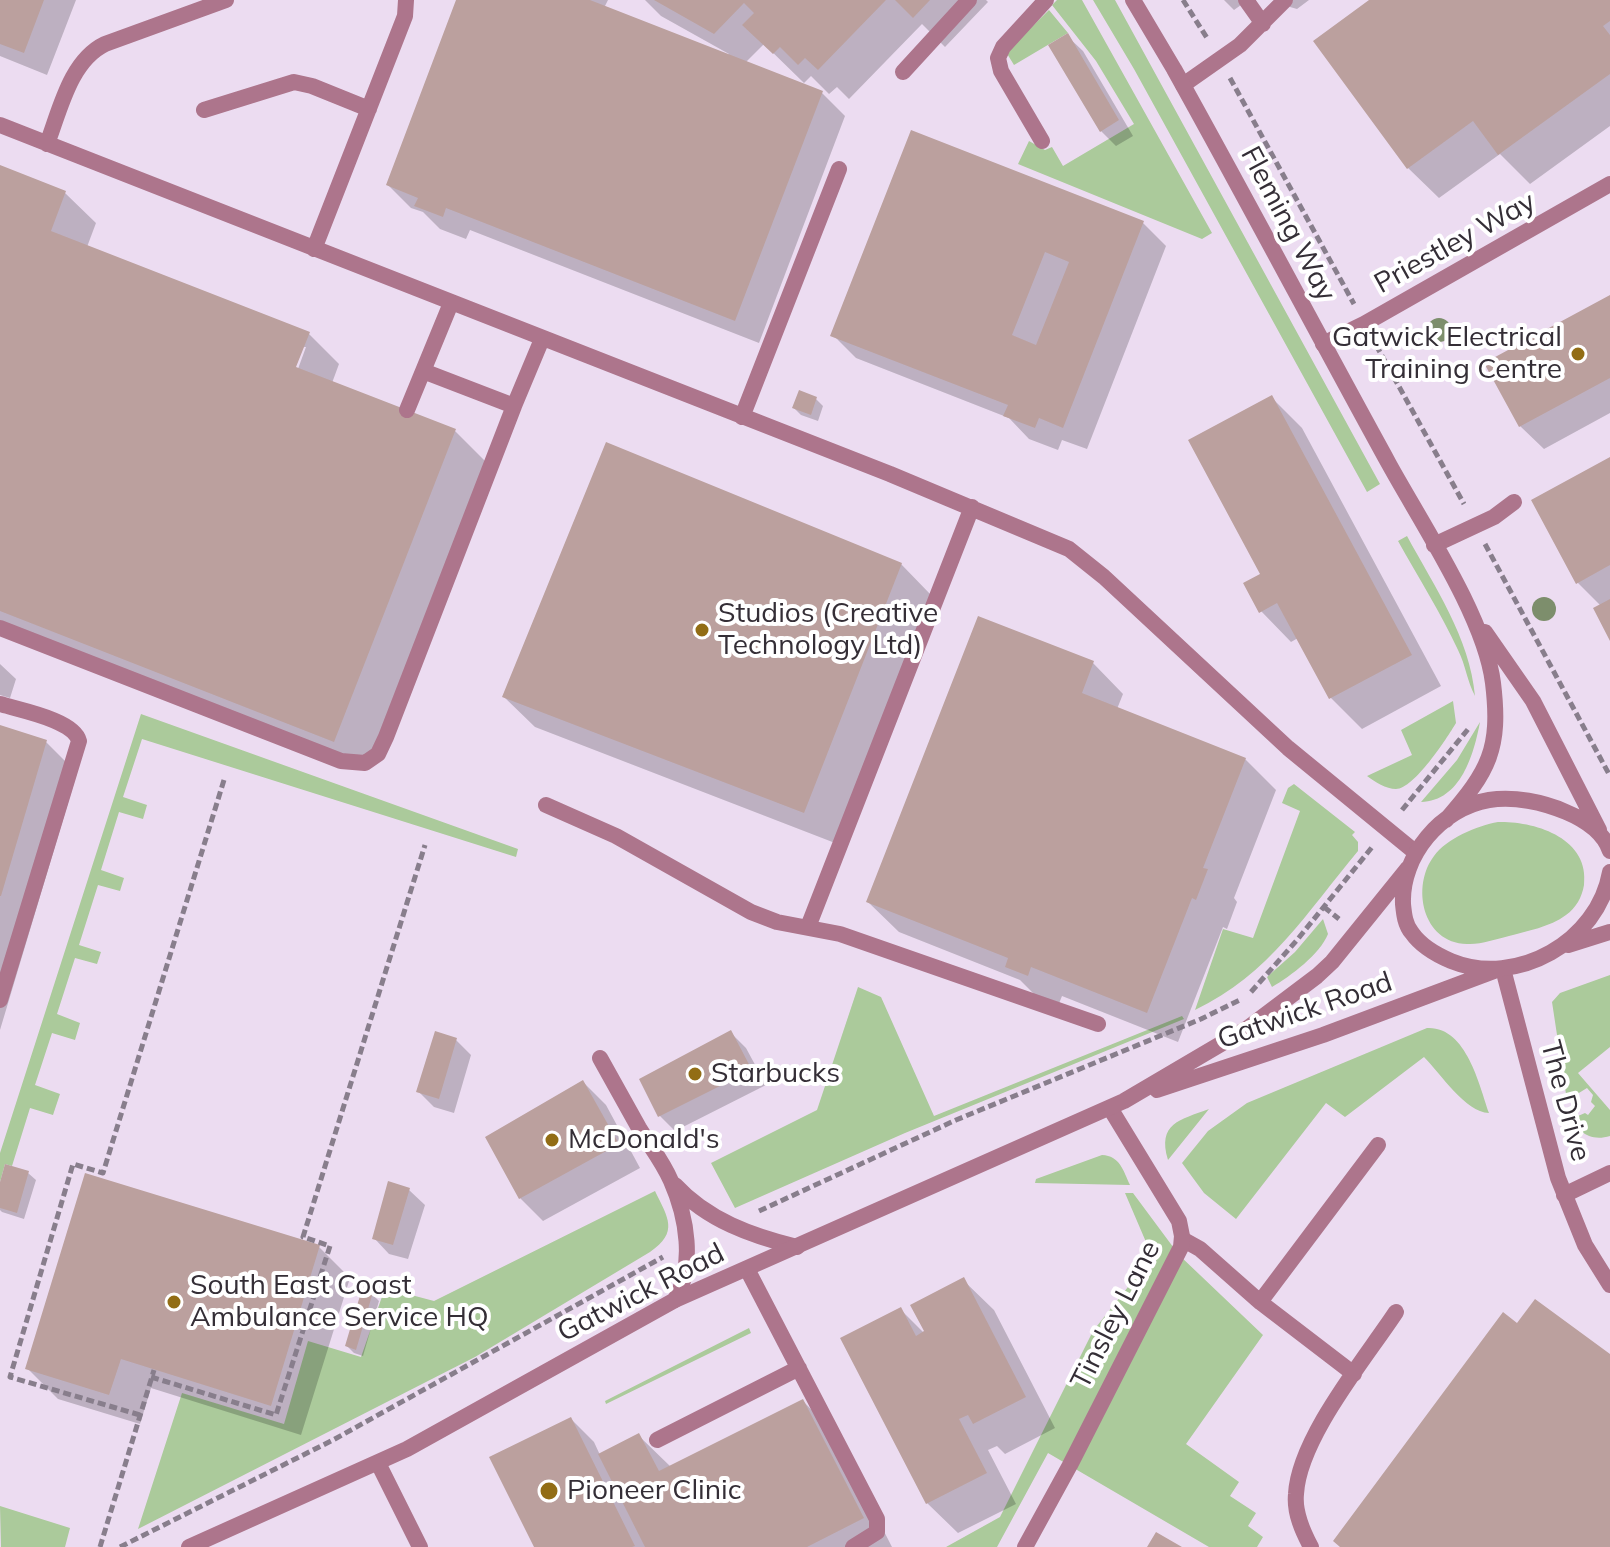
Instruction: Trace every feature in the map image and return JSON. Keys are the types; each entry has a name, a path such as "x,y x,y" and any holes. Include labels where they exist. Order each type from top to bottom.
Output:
{"street":[{"path":"47,144 75,74 88,54 105,44 226,0"},
{"path":"314,249 405,16 406,0"},
{"path":"903,72 969,0"},
{"path":"1042,141 1001,71 998,58 1003,47 1046,0"},
{"name":"Fleming Way","path":"1133,0 1183,85 1434,545 1464,601 1489,663 1495,702 1495,733 1491,753 1484,772 1446,820"},
{"path":"1246,0 1263,24"},
{"path":"1183,85 1220,61 1263,24 1285,0"},
{"path":"204,110 294,82 369,109"},
{"path":"0,125 972,507 1076,553 1288,748 1386,829 1412,860 1403,889 1404,913 1413,935 1432,951 1454,962 1503,969"},
{"path":"742,417 839,169"},
{"name":"Priestley Way","path":"1323,344 1364,324 1610,184"},
{"path":"407,410 451,303"},
{"path":"0,628 341,761 365,763 378,754 386,737 542,339"},
{"path":"423,371 514,406"},
{"path":"1434,545 1494,517 1514,502"},
{"path":"808,927 972,507"},
{"name":"Fleming Way","path":"1464,601 1533,701 1607,843"},
{"path":"0,704 68,726 78,734 79,741 0,1000"},
{"path":"1446,820 1481,802 1515,799 1565,811 1589,824 1607,843"},
{"path":"546,805 630,843 751,912 777,922 840,934 1098,1024"},
{"name":"Gatwick Road","path":"1117,1104 1248,1028 1317,976 1332,962 1424,841 1446,820"},
{"path":"1559,948 1593,915 1603,898 1610,872"},
{"path":"1559,948 1610,932"},
{"name":"Gatwick Road","path":"189,1547 378,1463 468,1417 675,1300 1117,1104 1323,1035 1559,948"},
{"name":"The Drive","path":"1503,969 1564,1195 1592,1258 1610,1285"},
{"path":"600,1058 671,1181 686,1245 687,1271 675,1300"},
{"name":"Tinsley Lane","path":"1025,1547 1179,1255 1181,1228 1117,1104"},
{"path":"1260,1302 1378,1145"},
{"path":"1564,1195 1610,1173"},
{"path":"671,1181 701,1209 730,1224 797,1247"},
{"path":"1182,1239 1200,1249 1260,1302 1354,1374"},
{"path":"747,1269 877,1519 877,1532 853,1547"},
{"path":"1311,1547 1295,1498 1298,1477 1317,1433 1396,1312"},
{"path":"657,1440 799,1368"},
{"path":"378,1463 420,1547"}],"path":[{"path":"1183,0 1220,61 1610,776"},
{"path":"730,1224 956,1120 1240,1001 1297,940 1457,746 1471,722"},
{"path":"140,1415 10,1377 73,1164 103,1173 224,780"},
{"path":"151,1377 276,1415 330,1246 303,1237 425,845"},
{"path":"120,1547 333,1440 686,1245"},
{"path":"100,1547 154,1370"},
{"path":"66,1404 70,1394"}],"green space":[{"path":"1057,0 1082,0 1212,233 1202,239 1018,164 1029,141 1045,150 1052,147 1063,166 1134,124 1096,61 1052,5"},
{"path":"1093,0 1115,0 1380,484 1367,492 1134,69"},
{"path":"1049,10 1068,33 1014,65 1006,52"},
{"path":"1407,536 1458,633 1472,675 1475,696 1461,656 1398,541"},
{"path":"1453,701 1456,723 1412,781 1392,789 1367,776 1412,755 1401,730"},
{"path":"141,714 518,849 516,857 142,739 123,797 147,805 143,819 119,812 101,870 124,878 120,891 98,885 79,945 101,952 97,964 75,958 57,1014 80,1023 75,1040 52,1033 35,1085 60,1094 53,1115 30,1108 12,1166 5,1164 0,1182 0,1153"},
{"path":"1480,722 1474,748 1456,785 1435,800 1421,802 1457,760"},
{"path":"1294,784 1355,832 1352,835 1358,842 1358,851 1304,919 1266,960 1221,996 1195,1010 1223,929 1253,938 1300,811 1282,803 1288,788"},
{"path":"1498,822 1543,829 1569,844 1584,869 1582,894 1570,912 1546,926 1477,944 1452,941 1431,924 1425,911 1422,897 1427,868 1434,856 1454,838"},
{"path":"1323,919 1328,934 1319,949 1296,971 1272,987 1267,977 1295,952"},
{"path":"1610,975 1610,1047 1578,1073 1610,1110 1610,1136 1596,1138 1585,1134 1574,1120 1572,1113 1588,1115 1595,1106 1591,1102 1593,1095 1587,1088 1574,1096 1566,1094 1552,1002 1560,993"},
{"path":"858,987 881,997 934,1116 1182,1016 1184,1019 905,1133 735,1208 711,1163 817,1110"},
{"path":"1427,1028 1452,1036 1461,1046 1475,1073 1489,1113 1462,1099 1424,1057 1345,1117 1326,1103 1236,1219 1204,1193 1182,1163 1208,1131 1247,1103"},
{"path":"1209,1109 1168,1160 1165,1148 1168,1131 1180,1120"},
{"path":"1102,1155 1117,1161 1130,1185 1035,1183 1036,1179"},
{"path":"655,1191 667,1217 668,1231 650,1252 475,1357 138,1529 182,1393 284,1424 308,1341 361,1357 385,1288 434,1301"},
{"path":"1125,1193 1133,1193 1179,1255 1263,1335 1186,1444 1239,1482 1230,1496 1256,1513 1248,1526 1263,1537 1257,1547 1209,1547 1048,1453 997,1547 946,1547 1000,1517 1093,1331 1147,1263 1146,1242"},
{"path":"749,1328 751,1333 606,1404 605,1401"},
{"path":"0,1506 70,1528 65,1547 1,1547"}],"building":[{"path":"0,0 44,0 24,53 0,44"},
{"path":"456,0 590,0 823,91 735,321 446,208 443,217 414,206 418,198 386,185"},
{"path":"654,0 886,0 818,70 805,58 798,65 780,47 773,54 742,25 754,13 744,3 714,34"},
{"path":"895,0 930,0 913,18"},
{"path":"1369,0 1610,0 1610,21 1603,26 1610,35 1610,74 1498,155 1473,121 1407,169 1313,41"},
{"path":"1068,33 1119,120 1100,132 1048,45"},
{"path":"911,130 1144,221 1063,428 1039,418 1035,428 1003,416 1008,405 830,336","holes":["1045,252 1069,262 1036,345 1012,335"]},
{"path":"0,165 66,191 51,231 310,332 296,367 456,429 334,742 0,611"},
{"path":"1610,295 1610,378 1519,427 1484,363"},
{"path":"799,390 817,397 811,415 792,408"},
{"path":"1272,395 1412,655 1329,699 1277,603 1259,613 1243,583 1260,574 1188,440"},
{"name":"Studios (Creative Technology Ltd)","path":"606,442 902,563 804,813 502,697"},
{"path":"1610,457 1610,565 1576,584 1531,500"},
{"path":"1610,599 1610,641 1593,608"},
{"path":"978,616 1094,661 1082,693 1246,758 1203,868 1208,869 1196,900 1192,898 1147,1013 1031,967 1028,976 1005,967 1008,958 866,902"},
{"path":"0,725 47,740 1,896 0,896"},
{"name":"Starbucks","path":"731,1030 752,1070 658,1117 639,1079"},
{"path":"435,1031 457,1038 439,1099 416,1092"},
{"name":"McDonald's","path":"583,1080 619,1144 519,1199 485,1137"},
{"path":"5,1164 29,1171 17,1213 0,1208 0,1182"},
{"name":"South East Coast Ambulance Service HQ","path":"85,1173 320,1245 271,1406 121,1359 109,1395 25,1369"},
{"path":"388,1181 410,1188 393,1245 372,1239"},
{"path":"964,1277 1026,1397 973,1424 968,1415 959,1419 987,1473 926,1504 840,1338 901,1307 916,1336 924,1331 910,1305"},
{"path":"362,1289 373,1292 356,1350 345,1346"},
{"path":"1535,1299 1610,1354 1610,1547 1340,1547 1333,1541 1503,1312 1517,1323"},
{"path":"803,1399 864,1518 807,1547 645,1547 598,1454 639,1433 659,1471"},
{"path":"571,1417 635,1546 534,1547 489,1457"},
{"path":"1156,1532 1182,1547 1147,1547"}],"place":[{"name":"Gatwick Electrical Training Centre","path":"1578,354"},
{"name":"Studios (Creative Technology Ltd)","path":"702,630"},
{"name":"Starbucks","path":"695,1074"},
{"name":"McDonald's","path":"552,1140"},
{"name":"South East Coast Ambulance Service HQ","path":"174,1302"},
{"name":"Pioneer Clinic","path":"549,1491"}]}
